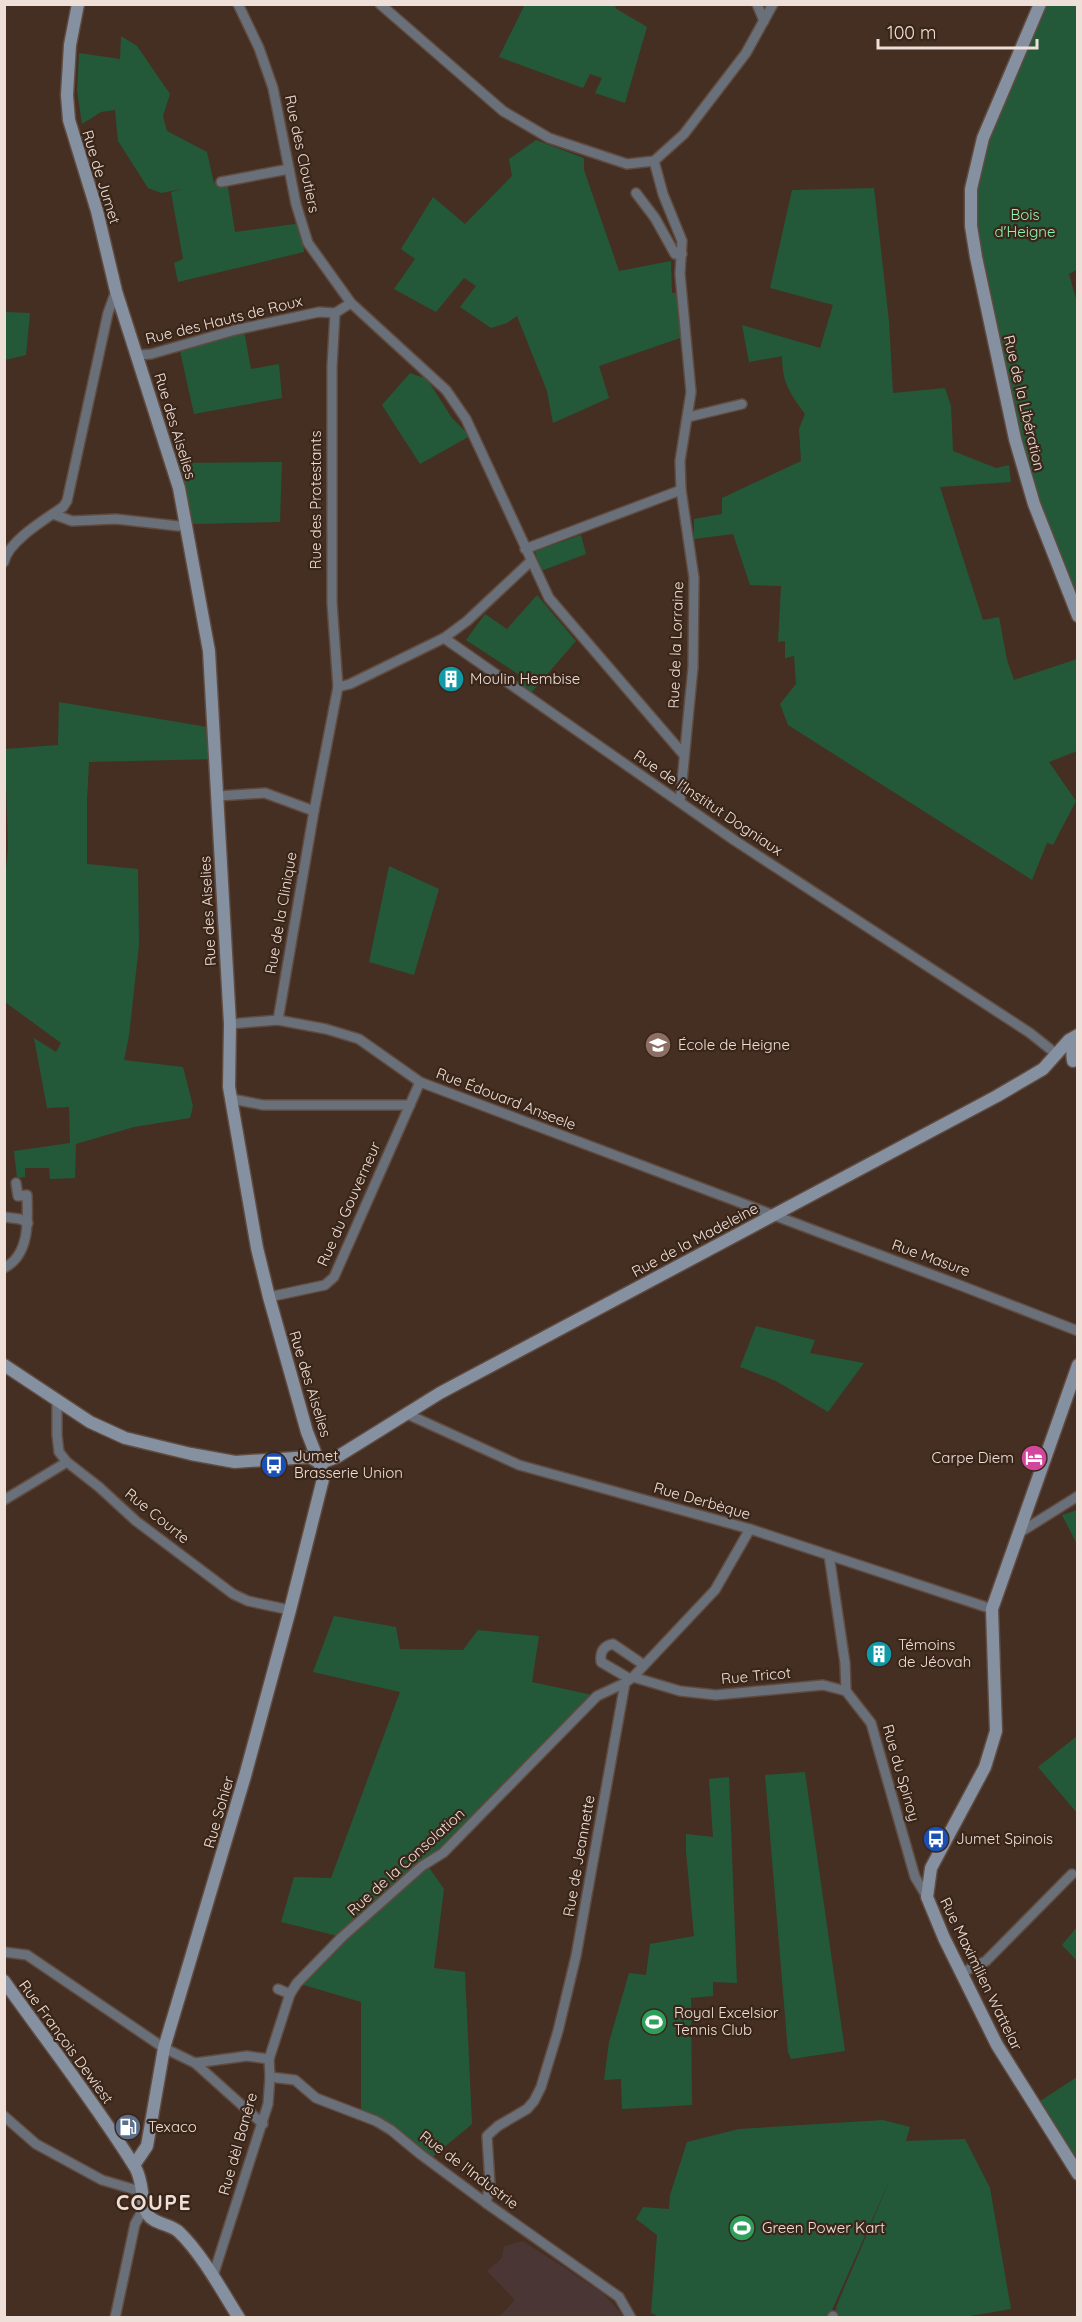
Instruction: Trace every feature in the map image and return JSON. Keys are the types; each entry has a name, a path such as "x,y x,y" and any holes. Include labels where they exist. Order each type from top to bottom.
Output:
{"street":[{"name":"Rue de Jumet","path":"78,4 70,45 67,95 69,120 97,211 116,291 138,355"},
{"name":"Rue des Cloutiers","path":"238,4 259,48 273,88 296,204 308,243 351,303 446,390 466,419 525,549"},
{"path":"380,4 503,111 549,138 598,156 633,164 654,161 684,134 746,53 773,4"},
{"path":"757,4 764,21"},
{"name":"Rue de la Libération","path":"1040,4 983,138 970,189 971,226 1015,439 1034,504 1077,616"},
{"name":"Rue de la Lorraine","path":"654,161 663,194 682,241 680,274 691,392 680,460 681,490 694,578 693,667 680,802"},
{"path":"221,182 289,169"},
{"path":"636,193 655,218 675,254 682,254"},
{"path":"4,562 6,554 26,535 63,507 70,489 108,313 116,291"},
{"name":"Rue des Hauts de Roux","path":"138,355 151,354 235,330 319,312 335,313 351,303"},
{"name":"Rue des Protestants","path":"335,313 332,388 332,594 338,687"},
{"name":"Rue des Aiselies","path":"138,355 179,488 188,525 209,651 230,1024 229,1077 232,1099 257,1248 306,1432 320,1463"},
{"path":"688,417 742,404"},
{"path":"681,490 525,549 549,598 684,755"},
{"path":"53,514 72,521 116,519 188,525"},
{"path":"338,687 350,684 444,638 467,621 531,561"},
{"name":"Rue de l'Institut Dogniaux","path":"444,638 734,840 1056,1053"},
{"name":"Rue de la Clinique","path":"278,1020 338,687"},
{"path":"218,796 265,793 314,811"},
{"name":"Rue Édouard Anseele","path":"230,1024 278,1020 326,1029 359,1039 420,1082 774,1216"},
{"name":"Rue de la Madeleine","path":"320,1463 337,1457 450,1387 997,1096 1043,1069 1069,1040 1077,1036"},
{"name":"Rue de la Madeleine","path":"1075,1063 1072,1052 1077,1036"},
{"path":"1056,1053 1075,1063"},
{"name":"Rue du Gouverneur","path":"269,1297 325,1285 334,1277 420,1082"},
{"path":"232,1099 263,1105 410,1106"},
{"path":"4,1268 14,1263 19,1255 28,1223 27,1195 18,1196 16,1183"},
{"name":"Rue Masure","path":"774,1216 1077,1331"},
{"path":"4,1217 20,1219 28,1223"},
{"path":"4,1365 90,1422 125,1438 148,1445 235,1462 310,1457 320,1463"},
{"name":"Rue Maximilien Wattelar","path":"1077,1365 992,1609 996,1731 985,1767 931,1868 927,1897 961,1973 997,2044 1077,2174"},
{"path":"4,1500 67,1462 59,1452 57,1401"},
{"name":"Rue Derbèque","path":"407,1414 519,1465 750,1529 992,1609"},
{"name":"Rue Courte","path":"67,1462 136,1521 233,1594 248,1601 290,1610"},
{"name":"Rue Sohier","path":"134,2165 147,2146 164,2048 208,1905 321,1493 324,1476 320,1463"},
{"path":"1019,1533 1077,1496"},
{"path":"629,1680 715,1590 750,1529"},
{"path":"829,1555 845,1663 846,1691"},
{"name":"Rue Tricot","path":"644,1665 613,1644 607,1645 600,1655 601,1662 629,1680 680,1691 716,1695 824,1685 846,1691"},
{"name":"Rue de la Consolation","path":"290,1994 297,1983 342,1937 422,1866 442,1853 597,1696 629,1680"},
{"name":"Rue de Jeannette","path":"486,2203 489,2184 487,2136 534,2101 541,2087 558,2031 578,1945 629,1680"},
{"name":"Rue du Spinoy","path":"846,1691 871,1723 915,1876 927,1897"},
{"path":"961,1973 986,1961 1072,1874"},
{"path":"4,1952 27,1955 164,2048 195,2063 263,2124"},
{"name":"Rue François Dewiest","path":"4,1981 134,2165 140,2176 144,2208"},
{"path":"278,1989 290,1994"},
{"name":"Rue dèl Banêre","path":"214,2280 213,2276 263,2124 268,2104 270,2077 268,2059 290,1994"},
{"path":"195,2063 247,2056 268,2059"},
{"name":"Rue de l'Industrie","path":"270,2077 295,2080 316,2098 376,2121 392,2130 486,2203 619,2297 632,2318"},
{"path":"4,2116 36,2144 102,2180 143,2192"},
{"path":"144,2208 149,2217 179,2230 239,2318"},
{"path":"116,2318 135,2224 144,2208"}],"shaded area":[{"path":"523,2241 603,2293 624,2317 499,2317 515,2300 487,2271 502,2258 504,2246"}],"green space":[{"path":"525,4 617,5 615,8 647,27 625,103 595,93 602,78 590,74 583,88 499,57"},
{"name":"Bois d'Heigne","path":"1040,5 1077,5 1078,269 1069,274 1078,306 1077,616 1034,504 976,257 974,168"},
{"path":"121,36 137,46 170,94 163,116 167,131 207,152 214,183 227,181 235,232 302,223 304,252 178,282 174,263 183,259 171,192 183,189 161,193 148,188 118,141 115,110 101,112 82,124 77,91 79,53 120,59"},
{"path":"536,140 584,158 584,170 619,271 671,261 672,293 682,293 686,336 599,366 609,398 553,423 547,391 517,316 507,323 491,328 460,307 476,286 464,278 436,312 394,289 415,259 401,249 433,197 465,224 512,176 509,159"},
{"path":"874,188 889,321 893,393 945,388 951,406 953,451 996,468 1009,465 1011,482 940,487 983,620 999,617 1007,660 1014,680 1077,659 1077,751 1049,762 1076,801 1053,845 1047,843 1032,880 788,725 780,704 796,684 794,656 785,658 785,641 778,642 781,586 750,585 733,534 694,539 694,519 722,514 722,498 801,461 799,429 805,414 788,387 783,374 782,356 749,362 742,325 820,348 833,305 770,288 792,190"},
{"path":"5,312 30,313 26,355 5,360"},
{"path":"244,331 251,369 279,364 282,398 194,414 180,351"},
{"path":"410,373 427,379 452,418 470,436 420,464 382,405"},
{"path":"282,462 280,522 193,524 176,463"},
{"path":"581,535 586,554 541,571 535,551"},
{"path":"537,595 576,641 530,694 517,682 521,676 466,640 485,614 507,629"},
{"path":"59,702 213,728 216,759 89,762 87,864 138,869 139,945 129,1036 124,1060 183,1067 193,1106 190,1118 134,1127 76,1144 75,1178 50,1179 49,1168 25,1168 25,1177 17,1178 14,1151 70,1143 69,1107 47,1108 34,1038 56,1052 61,1043 5,1002 4,887 8,849 5,749 58,745"},
{"path":"389,866 439,889 414,975 369,962"},
{"path":"756,1326 815,1340 810,1353 864,1363 828,1412 776,1381 740,1367"},
{"path":"1078,1510 1077,1544 1062,1515"},
{"path":"334,1616 396,1627 400,1649 463,1650 478,1630 539,1636 532,1682 597,1696 428,1866 444,1889 434,1968 465,1972 472,2124 430,2159 361,2114 361,2002 297,1983 342,1937 281,1922 294,1877 331,1878 400,1692 313,1672"},
{"path":"1077,1736 1077,1813 1038,1767"},
{"path":"805,1772 845,2051 791,2059 788,2052 765,1775"},
{"name":"Royal Excelsior Tennis Club","path":"729,1777 737,1983 713,1982 713,1996 691,1998 692,2105 622,2109 621,2079 604,2080 609,2042 629,1973 646,1975 650,1944 694,1936 686,1834 713,1837 709,1779"},
{"path":"1077,1927 1077,1961 1062,1945"},
{"path":"1077,2077 1077,2168 1034,2105"},
{"path":"883,2120 910,2127 906,2141 965,2139 990,2188 1011,2309 964,2317 834,2317 891,2177 829,2317 655,2317 656,2315 651,2313 657,2235 636,2219 643,2207 669,2209 670,2195 687,2142 739,2129"}],"place":[{"name":"Moulin Hembise","path":"451,679"},
{"name":"École de Heigne","path":"658,1045"},
{"name":"Carpe Diem","path":"1034,1458"},
{"name":"Jumet Brasserie Union","path":"274,1465"},
{"name":"Témoins de Jéovah","path":"879,1654"},
{"name":"Jumet Spinois","path":"936,1839"},
{"name":"Royal Excelsior Tennis Club","path":"654,2022"},
{"name":"Texaco","path":"128,2127"},
{"name":"Green Power Kart","path":"742,2228"}],"district":[{"name":"COUPE","path":"154,2203"}]}
